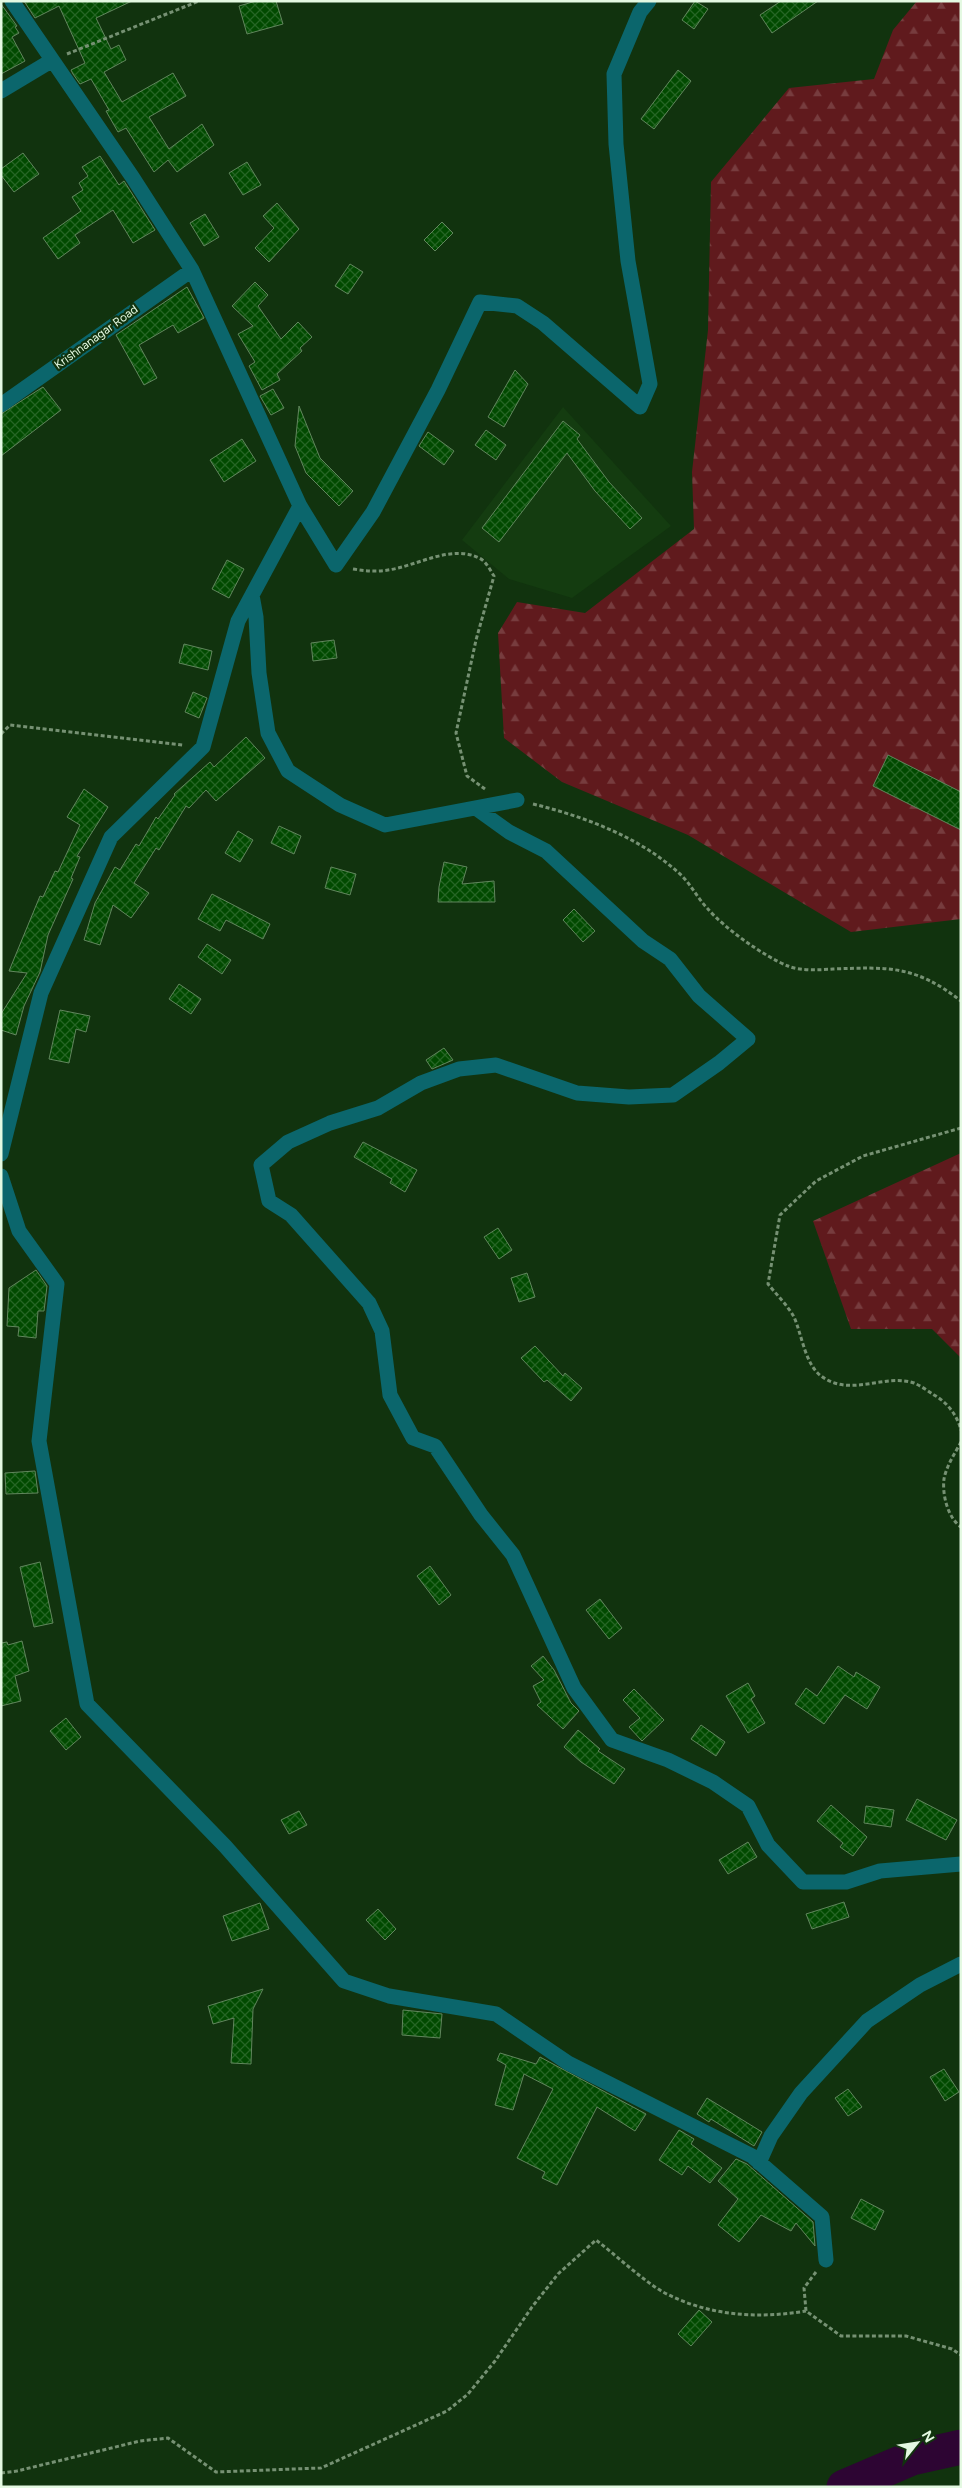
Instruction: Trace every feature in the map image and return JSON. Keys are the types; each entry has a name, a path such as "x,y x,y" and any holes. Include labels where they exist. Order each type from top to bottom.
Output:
{"street":[{"path":"12,1 51,61 134,178 192,270 300,506 336,565 373,512 438,390 480,302 517,306 543,323 640,407 650,384 628,261 616,144 614,74 640,12 649,1"},
{"path":"1,91 51,61"},
{"name":"Krishnanagar Road","path":"1,405 192,270"},
{"path":"1,1154 41,993 111,837 203,747 238,621 300,506"},
{"path":"252,595 256,617 259,673 268,733 288,770 340,805 385,824 477,809 517,800"},
{"path":"477,809 509,832 546,851 643,941 670,959 699,996 748,1039 719,1064 673,1095 629,1097 577,1093 496,1065 459,1070 421,1083 378,1108 330,1123 288,1142 260,1165 269,1201 291,1215 369,1303 382,1331 390,1395 401,1420 413,1438 435,1446 481,1515 513,1555 574,1688 612,1740 668,1760 713,1782 748,1806 768,1845 803,1882 846,1882 880,1871 961,1864"},
{"path":"1,1176 18,1231 57,1284 39,1441 87,1704 225,1846 344,1981 389,1996 496,2014 568,2063 752,2156 822,2217 826,2260"},
{"path":"759,2163 771,2136 801,2093 867,2021 920,1985 961,1964"}],"path":[{"path":"51,61 199,1"},
{"path":"336,565 370,572 383,571 445,555 467,553 482,558 494,576 476,640 456,733 467,776 491,793 593,823 658,855 683,877 708,910 768,956 790,967 820,970 899,968 924,977 961,1001"},
{"path":"1,734 10,725 203,747"},
{"path":"961,1128 863,1156 816,1181 780,1215 768,1284 793,1316 809,1360 820,1375 838,1385 861,1386 894,1382 913,1383 942,1399 958,1419 961,1430"},
{"path":"961,1442 944,1479 946,1503 952,1521 961,1527"},
{"path":"1,2473 17,2472 140,2441 168,2438 216,2472 321,2468 447,2411 468,2394 495,2361 532,2307 558,2274 596,2240 663,2292 711,2311 744,2315 786,2314 806,2311 841,2336 906,2336 952,2348 961,2355"},
{"path":"806,2311 804,2288 826,2260"}],"shaded area":[{"path":"563,407 671,526 572,598 509,579 462,540"}],"green space":[{"path":"917,1 961,1 961,919 851,932 688,835 562,782 504,738 498,633 517,602 585,613 694,529 692,472 708,330 711,182 789,88 874,79 893,30"},
{"path":"961,1153 961,1358 932,1329 851,1329 813,1221"}],"building":[{"path":"24,1 132,1 96,18 111,49 119,45 126,60 104,72 122,102 173,73 186,96 149,117 169,149 202,124 214,145 177,172 168,160 154,172 126,128 118,132 106,111 109,110 91,79 80,84 73,74 71,70 85,63 59,6 35,18"},
{"path":"256,1 276,1 283,24 247,34 239,6"},
{"path":"695,1 708,9 694,29 682,20"},
{"path":"781,1 818,1 772,33 760,15"},
{"path":"1,4 17,26 15,27 19,33 12,37 25,61 1,74"},
{"path":"678,70 691,81 654,129 641,119"},
{"path":"23,153 39,174 14,192 1,175 1,169"},
{"path":"100,156 119,185 124,181 155,230 133,243 113,210 75,235 80,243 58,259 43,238 81,211 72,197 83,190 79,183 88,176 82,167"},
{"path":"247,162 261,185 243,195 229,173"},
{"path":"277,203 299,229 269,262 255,248 274,228 263,216"},
{"path":"205,214 219,237 204,246 190,223"},
{"path":"442,222 453,233 435,251 424,240"},
{"path":"350,264 363,272 348,294 335,286"},
{"path":"255,282 268,295 258,306 281,339 298,322 312,337 300,348 302,351 277,374 280,380 262,390 249,366 255,362 238,334 253,326 232,306"},
{"path":"187,287 204,318 178,333 173,325 139,345 157,378 144,385 116,335"},
{"path":"515,370 528,384 504,427 488,417"},
{"path":"43,387 61,410 1,456 1,414"},
{"path":"273,389 284,408 271,415 260,396"},
{"path":"299,406 320,458 353,491 339,506 306,473 295,446"},
{"path":"563,421 580,435 577,439 609,482 642,518 630,529 595,491 567,453 499,542 482,528"},
{"path":"486,430 506,445 496,460 475,445"},
{"path":"428,432 454,451 444,465 419,446"},
{"path":"242,439 256,461 224,482 210,460"},
{"path":"227,560 244,569 229,598 212,589"},
{"path":"334,640 337,658 313,661 311,643"},
{"path":"184,644 212,651 208,670 179,663"},
{"path":"193,692 207,698 199,718 185,712"},
{"path":"246,737 265,758 216,801 206,790 189,808 186,806 159,850 156,848 134,883 149,893 131,918 113,905 100,945 84,940 95,903 115,867 120,870 136,844 139,846 156,817 158,819 174,794 210,762 214,767"},
{"path":"888,755 961,792 961,830 873,786"},
{"path":"84,789 108,807 77,856 80,857 71,878 73,879 48,935 40,972 24,1006 16,1035 1,1030 1,1014 27,973 9,971 40,896 43,897 55,871 58,872 80,825 67,817"},
{"path":"279,826 301,836 294,854 271,843"},
{"path":"238,831 253,840 240,862 225,853"},
{"path":"444,862 467,867 462,884 494,881 495,902 438,902"},
{"path":"331,867 356,874 350,895 325,888"},
{"path":"212,894 270,924 263,939 226,920 220,931 198,919"},
{"path":"574,909 595,931 583,942 563,920"},
{"path":"207,944 231,960 222,974 198,957"},
{"path":"179,984 201,999 191,1014 169,999"},
{"path":"60,1010 90,1016 86,1032 76,1029 69,1063 49,1059"},
{"path":"444,1048 453,1060 432,1069 426,1060"},
{"path":"363,1142 417,1170 405,1192 390,1183 392,1179 354,1157"},
{"path":"498,1228 512,1250 499,1259 484,1237"},
{"path":"36,1270 47,1286 44,1311 38,1311 36,1338 18,1336 19,1327 7,1326 9,1288"},
{"path":"527,1273 535,1297 519,1302 511,1278"},
{"path":"535,1346 563,1376 565,1373 582,1388 571,1401 547,1380 544,1382 521,1358"},
{"path":"35,1471 38,1493 6,1494 5,1473"},
{"path":"40,1562 53,1623 34,1627 20,1567"},
{"path":"430,1566 451,1595 439,1605 417,1576"},
{"path":"600,1599 622,1628 609,1639 586,1610"},
{"path":"22,1641 29,1671 15,1676 21,1701 1,1706 1,1643 7,1642 8,1645"},
{"path":"543,1656 554,1670 571,1703 579,1711 563,1729 537,1705 541,1702 533,1686 544,1680 531,1666"},
{"path":"838,1666 854,1677 856,1672 880,1687 867,1709 845,1695 824,1724 795,1704 806,1688 817,1696"},
{"path":"748,1683 755,1696 751,1699 765,1723 748,1733 726,1696"},
{"path":"634,1689 664,1720 642,1741 629,1727 640,1718 623,1700"},
{"path":"66,1718 81,1737 66,1750 50,1731"},
{"path":"701,1725 725,1742 716,1756 691,1739"},
{"path":"578,1730 600,1749 598,1751 625,1769 614,1784 581,1762 564,1747"},
{"path":"917,1799 957,1820 946,1840 906,1820"},
{"path":"831,1805 867,1837 853,1856 840,1847 843,1843 817,1821"},
{"path":"866,1806 894,1810 891,1827 864,1823"},
{"path":"299,1811 307,1825 289,1834 281,1820"},
{"path":"748,1842 757,1857 728,1874 719,1860"},
{"path":"844,1902 849,1917 812,1929 806,1914"},
{"path":"260,1903 269,1929 232,1941 223,1916"},
{"path":"378,1909 396,1929 385,1940 366,1920"},
{"path":"263,1989 253,2009 251,2064 231,2063 234,2018 213,2024 208,2006"},
{"path":"403,2010 442,2014 440,2038 402,2035"},
{"path":"500,2053 536,2064 540,2057 646,2114 635,2131 597,2107 557,2185 542,2178 545,2172 517,2158 553,2089 524,2074 513,2110 495,2105 506,2065 497,2060"},
{"path":"944,2069 959,2092 945,2101 930,2077"},
{"path":"848,2089 862,2107 848,2116 835,2098"},
{"path":"707,2098 762,2132 754,2146 711,2119 709,2122 697,2114"},
{"path":"679,2130 694,2139 691,2144 722,2168 710,2183 688,2166 682,2175 659,2160"},
{"path":"736,2159 747,2164 813,2222 815,2246 796,2223 791,2231 761,2215 739,2242 718,2225 738,2199 718,2181"},
{"path":"861,2199 884,2211 875,2230 851,2218"},
{"path":"699,2310 712,2322 691,2346 678,2334"}],"waterway":[{"path":"844,2487 912,2458 961,2447"}]}
